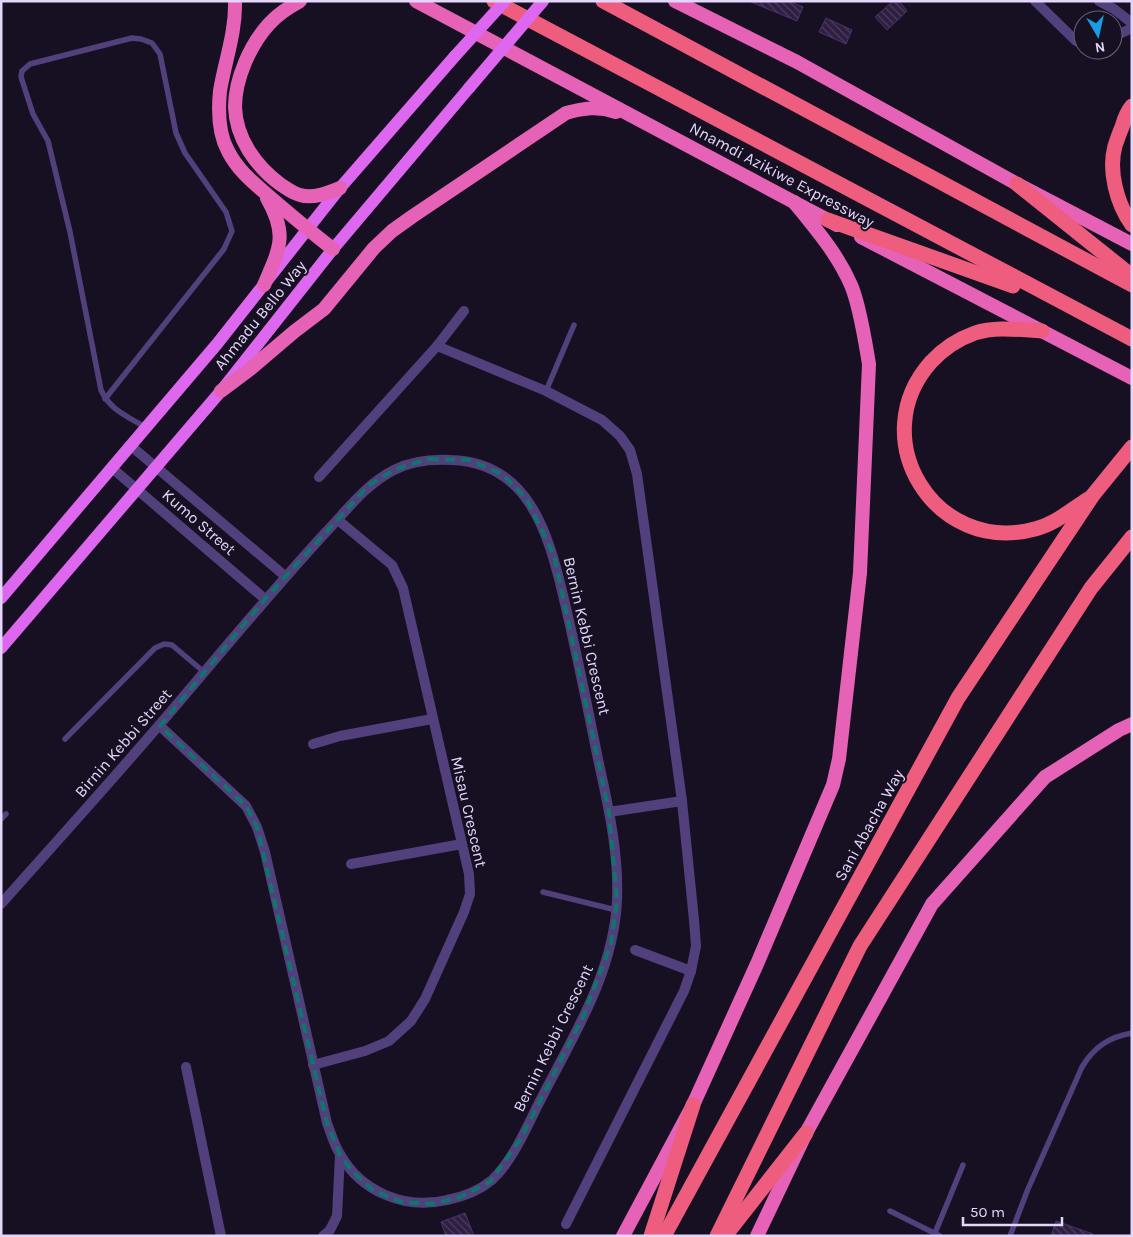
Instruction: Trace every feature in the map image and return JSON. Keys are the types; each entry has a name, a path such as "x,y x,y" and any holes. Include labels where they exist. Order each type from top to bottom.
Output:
{"highway":[{"path":"235,1 232,38 219,106 221,132 227,150 241,171 307,229 333,249"},
{"path":"300,1 288,8 269,24 247,60 238,82 235,108 240,134 253,158 268,175 291,192 301,196 317,196 340,188"},
{"name":"Nnamdi Azikiwe Expressway","path":"494,1 1132,340"},
{"path":"603,1 1132,285"},
{"path":"675,1 796,62 1016,184 1132,244"},
{"path":"682,1 706,18"},
{"name":"Nnamdi Azikiwe Expressway","path":"416,2 1132,378"},
{"path":"1132,106 1128,111 1114,148 1113,172 1117,193 1126,217 1132,225"},
{"path":"220,391 324,309 374,248 392,231 566,113 582,108 596,108 611,111 648,124"},
{"path":"1016,184 1132,276"},
{"path":"263,191 279,223 281,238 264,285"},
{"path":"623,1236 693,1105 757,964 833,785 839,759 860,573 869,364 863,330 851,286 827,242 794,202"},
{"path":"828,220 1063,304"},
{"path":"1042,331 999,329 976,332 958,340 940,352 921,374 911,394 904,424 905,443 914,474 940,509 958,521 979,530 1001,533 1035,529 1053,522 1093,495"},
{"name":"Sani Abacha Way","path":"664,1236 958,698 1093,495 1132,447"},
{"path":"717,1236 860,946 1091,588 1132,537"},
{"path":"757,1236 806,1133 932,904 1045,777 1119,730 1132,724"},
{"path":"652,1236 693,1105"},
{"path":"725,1236 806,1133"}],"main road":[{"name":"Ahmadu Bello Way","path":"1,598 217,344 340,188 505,1"},
{"name":"Ahmadu Bello Way","path":"1,648 138,490 333,249 542,1"}],"street":[{"path":"1035,1 1073,38"},
{"path":"1099,1 1114,9 1132,23"},
{"path":"319,477 437,346 464,311"},
{"path":"437,346 546,392 602,420 620,436 630,450 637,474 682,801 696,946 691,971 679,1000 566,1224"},
{"path":"132,446 285,576"},
{"name":"Bernin Kebbi Crescent","path":"160,726 246,806 257,827 265,852 327,1123 340,1155 353,1172 374,1191 402,1202 432,1204 460,1197 490,1182 507,1162 521,1138 583,1017 602,975 611,944 617,900 615,854 609,812 554,555 542,523 526,498 502,474 469,460 429,459 396,469 369,485 265,599"},
{"name":"Kumo Street","path":"112,468 265,599"},
{"name":"Misau Crescent","path":"313,1064 365,1051 389,1040 411,1021 429,991 470,894 469,874 403,588 392,564 338,520"},
{"name":"Birnin Kebbi Street","path":"1,904 160,726 265,599"},
{"path":"313,744 340,736 432,719"},
{"path":"609,812 682,801"},
{"path":"351,864 462,844"},
{"path":"635,950 691,971"},
{"path":"186,1067 221,1236"},
{"path":"323,1236 330,1230 337,1216 340,1155"}],"lane":[{"path":"105,399 224,249 232,231 226,212 185,153 176,133 160,54 152,43 132,38 30,64 22,71 21,77 32,114 48,142 70,232 101,390 105,399 110,407 146,427"},
{"path":"546,392 574,325"},
{"path":"65,739 155,648 164,644 172,645 204,672"},
{"path":"1,820 6,814"},
{"path":"543,892 616,910"},
{"path":"1010,1236 1028,1189 1082,1067 1096,1047 1120,1035 1132,1033"},
{"path":"890,1211 938,1234 963,1165"}],"highlighted area":[{"path":"429,459 469,460 502,474 526,498 554,555 609,812 617,900 611,944 583,1017 521,1138 490,1182 460,1197 432,1204 402,1202 374,1191 353,1172 340,1155 327,1123 257,827 246,806 160,726 265,599 369,485 396,469"}],"building":[{"path":"788,1 803,7 797,21 751,2"},
{"path":"893,1 899,1 907,11 887,30 875,17"},
{"path":"826,18 852,30 846,44 819,32"},
{"path":"465,1213 474,1236 446,1236 441,1222"},
{"path":"1056,1221 1093,1234 1092,1236 1051,1236"}]}
